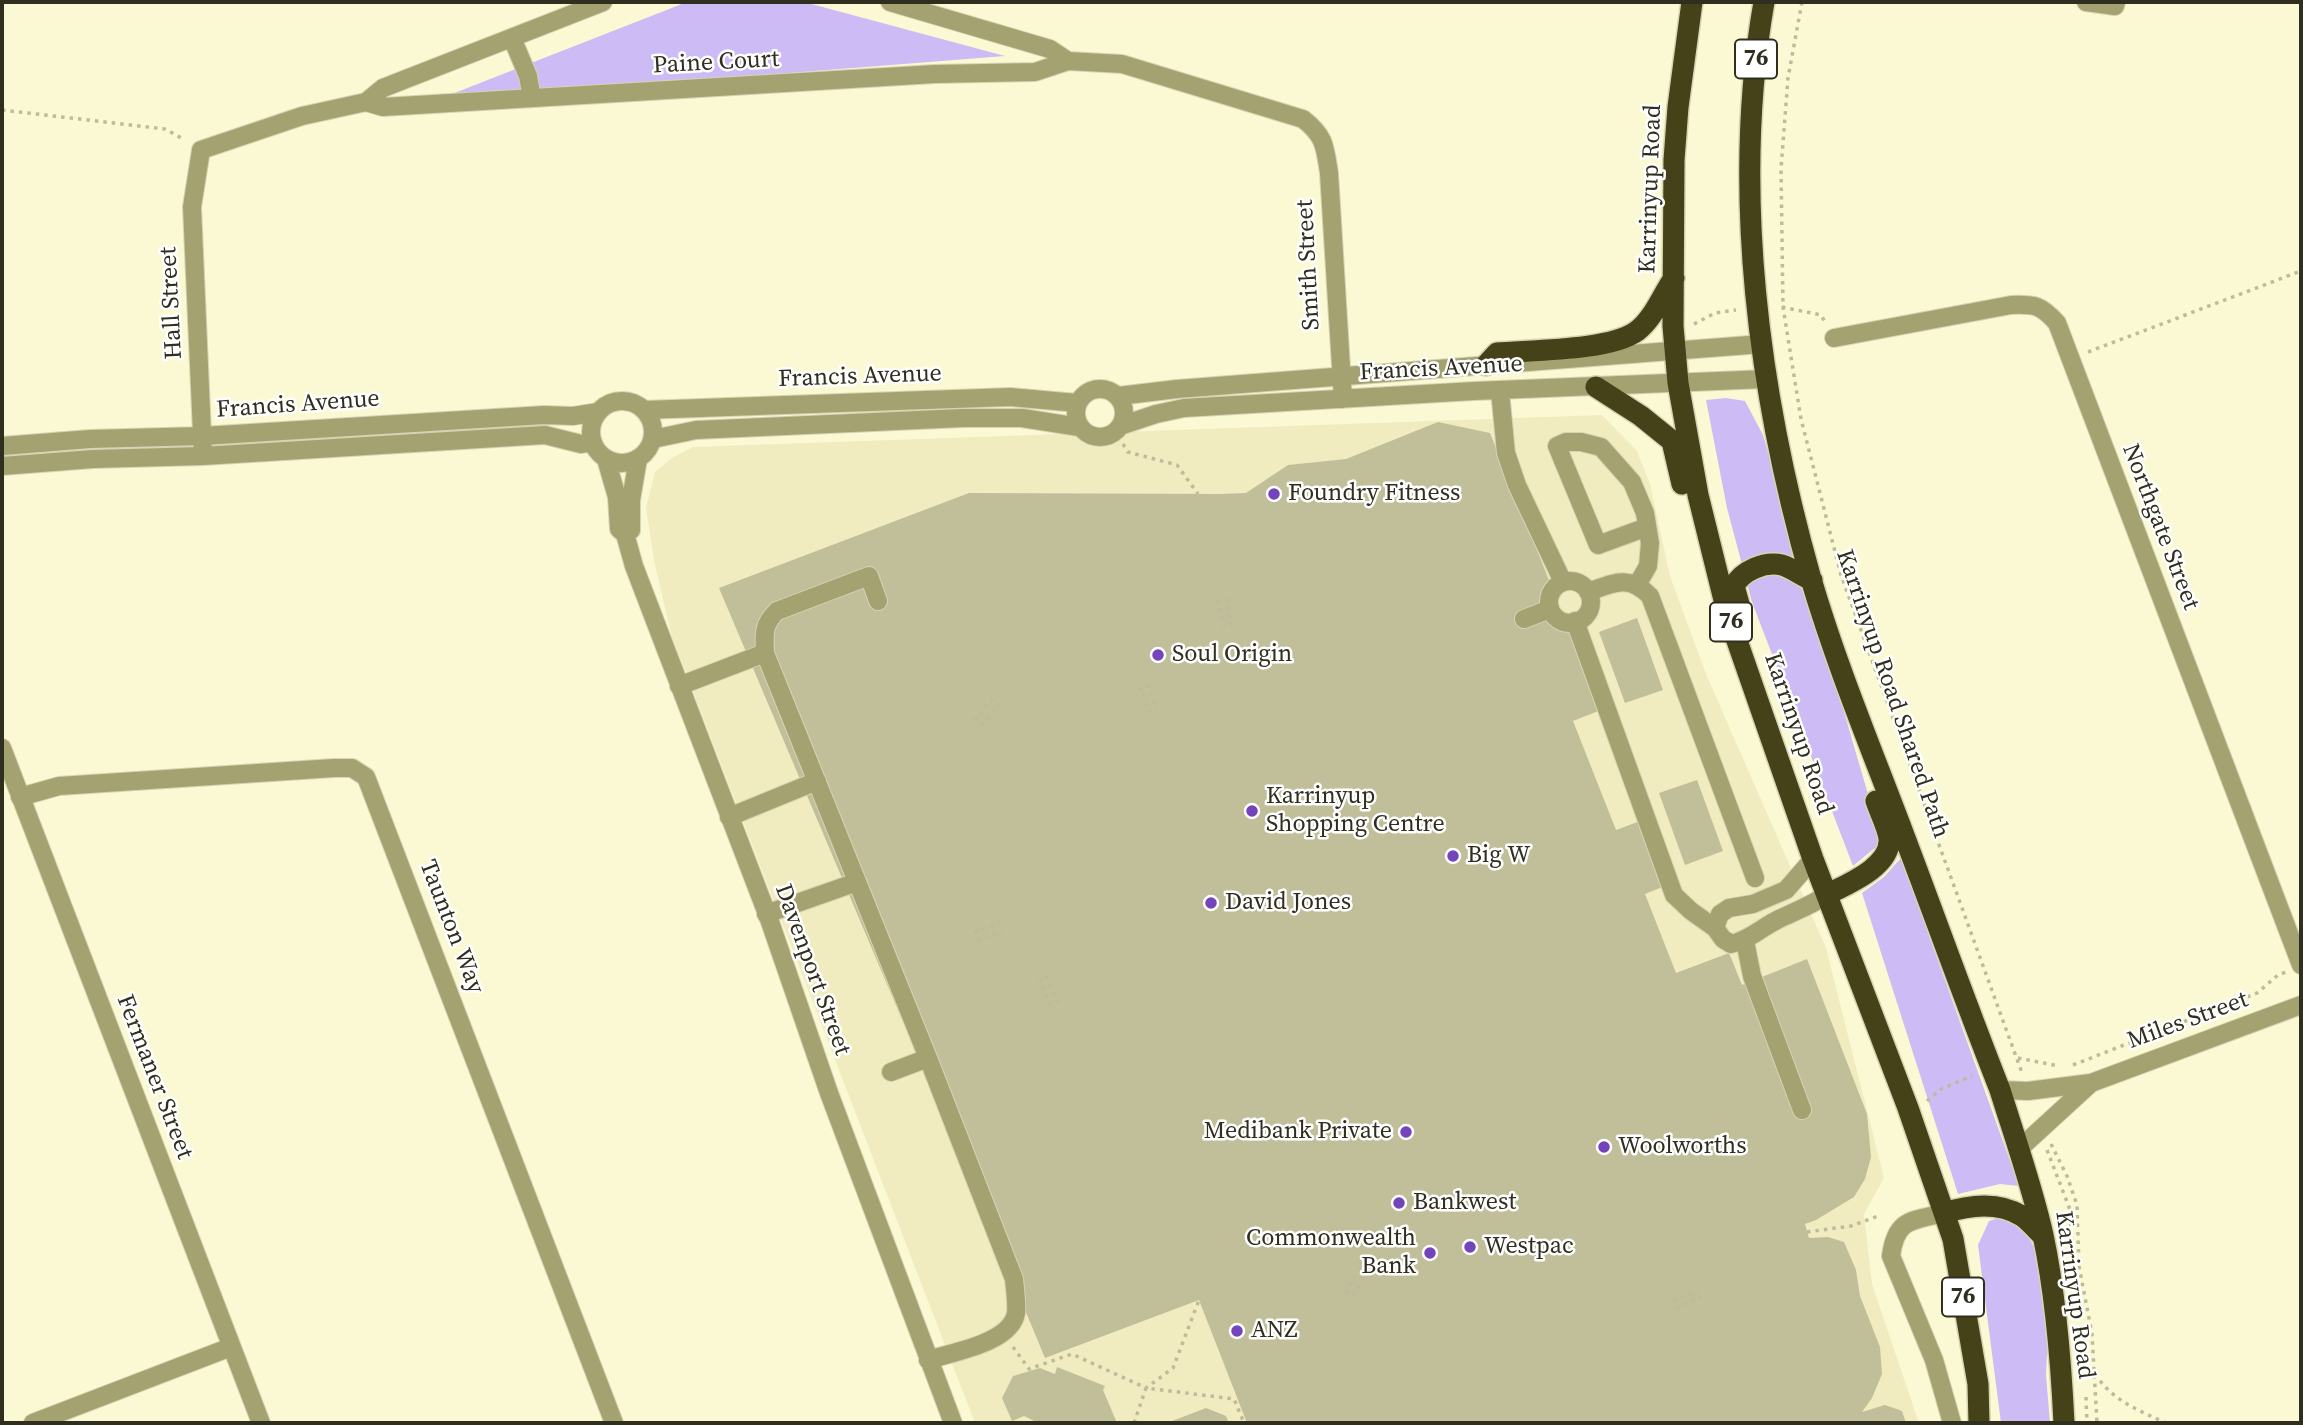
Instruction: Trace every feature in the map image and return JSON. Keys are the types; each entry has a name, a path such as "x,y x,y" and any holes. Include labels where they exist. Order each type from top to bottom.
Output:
{"highway":[{"name":"Karrinyup Road","path":"1692,2 1681,80 1674,160 1673,327 1678,383 1698,495 1727,612 1813,859 1908,1108 1953,1239 1978,1384 1979,1423"},
{"name":"Karrinyup Road","path":"1764,2 1751,118 1751,214 1758,308 1771,341 1766,379 1812,580 1856,709 2000,1090 2019,1149 2043,1236 2062,1374 2064,1423"},
{"path":"1486,365 1497,354 1604,344 1622,339 1636,331 1649,318 1674,278"},
{"path":"1596,387 1641,416 1672,441 1705,581 1728,654 1746,666 1753,647 1734,586 1737,579 1749,570 1764,565 1782,565 1812,580"},
{"path":"1828,894 1863,877 1882,859 1889,840 1852,729 1856,709"},
{"path":"1944,1213 1969,1205 1999,1208 2021,1216 2043,1236"}],"street":[{"name":"Paine Court","path":"201,150 302,116 366,102 383,88 603,2"},
{"name":"Paine Court","path":"890,2 1050,49 1068,61"},
{"path":"2086,2 2115,6 2116,2"},
{"path":"512,38 528,76 532,98"},
{"name":"Paine Court","path":"366,102 383,107 935,74 1035,72 1068,61 1122,64 1303,120 1318,130"},
{"name":"Smith Street","path":"1318,130 1329,173 1343,399"},
{"name":"Hall Street","path":"201,150 192,207 203,456"},
{"name":"Northgate Street","path":"1834,338 2011,305 2031,304 2045,309 2057,323 2295,968"},
{"name":"Francis Avenue","path":"644,410 1010,397 1077,403 1082,396 1096,389 1111,391 1118,396 1177,388 1674,351 1771,341"},
{"name":"Francis Avenue","path":"653,439 696,430 963,418 1022,418 1079,427 1100,438 1156,414 1184,408 1766,379"},
{"path":"1500,391 1506,453 1517,485 1563,582"},
{"path":"1118,396 1124,411 1118,429"},
{"path":"615,402 635,404 644,410 653,428 653,439 645,453 638,459 623,464 606,459 598,452 593,442 593,421 598,412 615,402"},
{"path":"1077,403 1076,419 1079,427"},
{"name":"Francis Avenue","path":"2,446 544,415 573,416 598,412"},
{"name":"Francis Avenue","path":"2,466 545,435 580,444 593,442"},
{"path":"1637,585 1648,566 1650,543 1645,513 1632,482 1601,447 1581,442 1566,442 1557,446 1598,545 1647,527"},
{"name":"Davenport Street","path":"606,459 617,497 619,529 625,534 634,566 766,914 829,1093 953,1423"},
{"name":"Davenport Street","path":"625,534 631,530 631,500 638,459"},
{"path":"878,601 869,576 777,611 767,620 764,632 765,653 1014,1279 1016,1312 1013,1323 1003,1333 995,1339 928,1360"},
{"path":"1563,582 1578,583 1590,599 1588,612 1575,621 1559,619 1550,609 1550,595 1553,589 1563,582"},
{"path":"1588,593 1616,582 1628,582 1637,585 1650,596 1755,878"},
{"path":"1524,619 1550,609"},
{"path":"1575,621 1674,895 1731,944 1745,941 1777,919 1807,908 1828,894"},
{"path":"679,685 765,653"},
{"name":"Fermaner Street","path":"2,748 261,1423"},
{"name":"Taunton Way","path":"20,797 59,786 334,768 352,768 366,777 614,1423"},
{"path":"729,817 817,781"},
{"path":"1715,928 1720,914 1729,908 1753,904 1786,890 1813,859"},
{"path":"766,914 857,882"},
{"path":"1745,941 1752,976 1802,1110"},
{"name":"Miles Street","path":"2000,1090 2028,1091 2091,1083 2301,1005"},
{"path":"891,1072 928,1058"},
{"name":"Miles Street","path":"2019,1149 2091,1083"},
{"path":"1944,1213 1907,1222 1898,1228 1891,1256 1934,1360 1952,1423"},
{"path":"33,1423 231,1347"}],"path":[{"path":"1802,2 1788,78 1781,169 1783,307 1801,419 1841,575 2017,1058 2066,1067 2257,993 2278,975 2295,968"},
{"path":"2,110 165,129 201,150"},
{"path":"2070,359 2301,271"},
{"path":"1771,341 1783,307"},
{"path":"1673,327 1694,324 1715,313 1783,307 1821,315 1834,338"},
{"path":"1792,405 1795,419"},
{"path":"1118,429 1128,452 1177,465 1198,494"},
{"path":"1227,598 1232,626"},
{"path":"1218,600 1224,628"},
{"path":"1147,684 1157,710"},
{"path":"1140,687 1150,713"},
{"path":"974,720 993,698"},
{"path":"981,725 999,704"},
{"path":"974,932 1000,922"},
{"path":"977,940 1003,930"},
{"path":"1046,976 1058,1002"},
{"path":"1039,979 1050,1005"},
{"path":"1996,1018 2009,1037"},
{"path":"1908,1108 1927,1101 1941,1089 1991,1068"},
{"path":"2042,1128 2061,1161 2077,1205 2078,1266 2092,1334 2097,1423"},
{"path":"1807,1232 1852,1226 1881,1216"},
{"path":"1346,1293 1359,1268"},
{"path":"1353,1296 1367,1272"},
{"path":"1673,1300 1699,1290"},
{"path":"1676,1308 1702,1297"},
{"path":"1134,1423 1146,1388 1173,1368 1199,1300"},
{"path":"1003,1333 1030,1369 1072,1354 1146,1388 1234,1399 1244,1423"},
{"path":"2094,1372 2108,1391 2123,1404 2166,1423"}],"shaded area":[{"path":"687,2 804,2 1005,56 434,101"},
{"path":"1726,398 1745,401 1763,435 1882,842 1853,866 1752,602 1727,508 1706,400"},
{"name":"Karrinyup Shopping Centre","path":"1602,415 1637,451 1650,484 1670,576 1706,674 1826,948 1884,1178 1864,1214 1872,1284 1919,1423 975,1423 671,634 654,560 646,508 655,472 673,457 693,447"},
{"path":"1901,858 2019,1186 2000,1184 1958,1194 1862,893 1884,877"},
{"path":"2008,1215 2027,1233 2036,1252 2048,1331 2046,1375 2050,1423 2001,1423 1978,1245 1989,1221"}],"building":[{"name":"Karrinyup Shopping Centre","path":"1438,422 1490,433 1601,710 1573,721 1616,830 1643,820 1667,885 1645,894 1676,973 1729,953 1742,985 1807,959 1867,1114 1871,1157 1865,1179 1854,1197 1805,1224 1809,1238 1828,1237 1844,1242 1856,1270 1860,1296 1880,1347 1882,1374 1872,1398 1862,1412 1885,1405 1902,1411 1906,1423 1247,1423 1199,1300 1045,1358 978,1197 919,1016 903,1022 719,588 969,493 1246,493 1288,465 1346,459"},
{"path":"1637,618 1663,690 1625,703 1599,632"},
{"path":"1697,780 1723,851 1685,865 1659,793"},
{"path":"1057,1367 1105,1386 1103,1390 1117,1423 1033,1423 1034,1421 1024,1416 1012,1421 1002,1398 1013,1376 1040,1368 1055,1374"},
{"path":"1206,1408 1226,1416 1229,1423 1167,1423"}],"place":[{"name":"Foundry Fitness","path":"1274,494"},
{"name":"Soul Origin","path":"1158,655"},
{"name":"Karrinyup Shopping Centre","path":"1252,811"},
{"name":"Big W","path":"1453,856"},
{"name":"David Jones","path":"1211,903"},
{"name":"Medibank Private","path":"1406,1132"},
{"name":"Woolworths","path":"1604,1147"},
{"name":"Bankwest","path":"1399,1203"},
{"name":"Westpac","path":"1470,1247"},
{"name":"Commonwealth Bank","path":"1430,1253"},
{"name":"ANZ","path":"1237,1331"}]}
